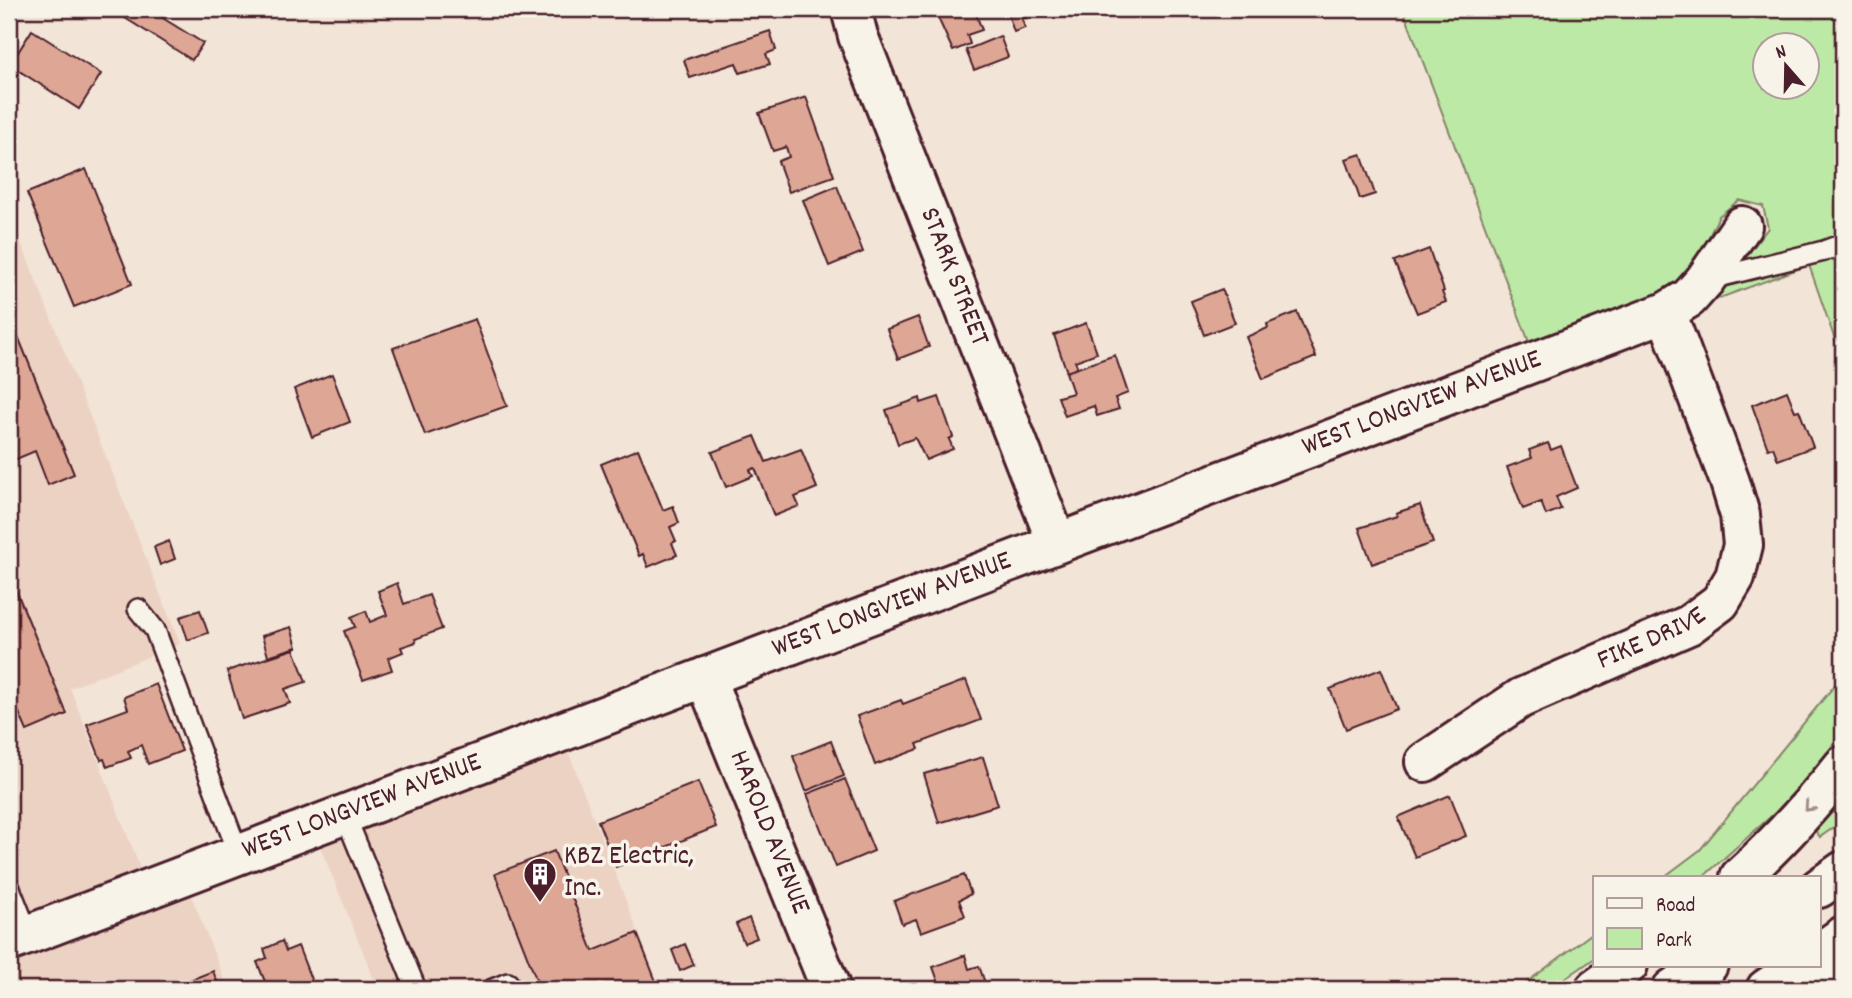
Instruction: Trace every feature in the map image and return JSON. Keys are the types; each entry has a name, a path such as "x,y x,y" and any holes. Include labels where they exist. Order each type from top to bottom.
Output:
{"main road":[{"name":"STARK STREET","path":"851,9 858,36 1057,543"},
{"name":"WEST LONGVIEW AVENUE","path":"18,938 1666,313 1689,298 1706,280 1742,226"},
{"name":"FIKE DRIVE","path":"1425,762 1521,698 1689,625 1720,602 1735,576 1743,545 1740,515 1726,470 1666,313"},
{"name":"HAROLD AVENUE","path":"705,677 831,989"},
{"path":"1741,876 1782,838 1843,766"},
{"path":"1820,887 1843,871"},
{"path":"1820,952 1843,936"},
{"path":"1595,989 1626,967"},
{"path":"1672,989 1704,967"},
{"path":"1766,989 1798,967"},
{"path":"1815,989 1843,971"}],"lane":[{"path":"1706,280 1843,244"},
{"path":"138,609 155,630 239,855"},
{"path":"345,815 416,989"},
{"path":"9,886 18,938"}],"shaded area":[{"path":"9,212 180,644 70,688 149,891 185,880 228,989 9,989"},
{"path":"562,736 660,989 378,989 314,831"}],"green space":[{"path":"1403,9 1843,9 1843,363 1809,265 1701,305 1732,275 1768,228 1763,206 1739,200 1719,216 1701,253 1683,276 1656,295 1529,342"},
{"path":"1843,675 1843,730 1817,767 1778,810 1704,876 1665,876 1700,850"},
{"path":"1843,797 1843,821 1820,837 1815,830"},
{"path":"1593,933 1593,959 1550,989 1518,989"}],"building":[{"path":"120,9 148,9 203,43 192,60 117,13"},
{"path":"934,9 974,9 982,30 967,35 970,44 953,51"},
{"path":"1050,9 1022,19 1025,28 1014,32 1007,11"},
{"path":"32,30 101,74 79,109 10,65"},
{"path":"770,31 776,50 766,54 770,64 740,73 736,63 690,78 684,60"},
{"path":"1000,36 1008,57 974,70 966,50"},
{"path":"806,97 834,176 789,192 778,161 789,157 786,147 773,151 759,113"},
{"path":"1361,154 1375,194 1360,199 1346,159"},
{"path":"86,169 132,284 74,307 27,193"},
{"path":"837,186 863,252 829,266 803,200"},
{"path":"1429,249 1446,302 1417,313 1395,262"},
{"path":"1222,289 1235,323 1204,335 1191,301"},
{"path":"1297,312 1316,357 1263,379 1246,337 1268,328 1267,324"},
{"path":"918,317 929,347 898,359 887,329"},
{"path":"475,319 507,406 425,435 393,348"},
{"path":"1086,323 1097,353 1075,361 1078,368 1067,372 1054,335"},
{"path":"13,324 74,474 48,485 35,451 9,462 9,326"},
{"path":"1115,355 1128,393 1115,398 1119,409 1097,416 1094,406 1065,416 1058,397 1073,393 1066,372"},
{"path":"332,374 350,422 312,437 294,389"},
{"path":"1787,391 1795,411 1799,410 1813,447 1778,460 1773,447 1768,449 1752,405"},
{"path":"939,397 953,437 949,439 953,449 926,460 915,438 898,444 886,410 920,398 921,403"},
{"path":"755,436 766,462 801,449 817,488 795,497 799,506 774,516 755,468 750,470 753,476 726,487 712,452"},
{"path":"1548,443 1551,450 1561,446 1577,488 1556,497 1561,509 1546,515 1541,502 1523,509 1507,467 1532,458 1529,450"},
{"path":"638,449 663,510 673,506 679,523 670,527 676,541 672,543 677,555 648,567 643,554 639,556 601,464"},
{"path":"1420,505 1433,543 1372,564 1359,528 1397,516 1396,513"},
{"path":"169,541 175,559 160,565 154,547"},
{"path":"9,573 67,714 27,731 14,701 9,703"},
{"path":"397,583 404,604 429,595 442,629 401,647 403,652 388,658 392,670 363,680 344,631 355,627 351,617 366,611 370,622 387,615 378,591"},
{"path":"200,610 208,633 188,640 180,617"},
{"path":"291,627 297,647 268,656 262,636"},
{"path":"294,649 306,682 285,689 290,703 242,719 227,671"},
{"path":"1381,669 1397,709 1346,729 1330,689"},
{"path":"966,680 981,720 917,744 919,749 875,765 857,716 901,700 903,704"},
{"path":"156,684 182,751 148,764 141,745 128,751 131,758 107,767 104,759 101,760 87,724 128,709 124,697"},
{"path":"831,741 844,776 806,791 793,756"},
{"path":"983,757 998,805 939,823 924,774"},
{"path":"845,779 874,851 836,867 807,794"},
{"path":"698,782 716,827 616,867 598,821"},
{"path":"1450,795 1466,836 1415,857 1398,817"},
{"name":"KBZ Electric, Inc.","path":"554,851 593,951 637,933 659,989 540,989 495,874"},
{"path":"964,875 971,894 959,900 965,916 921,932 916,919 902,924 894,901"},
{"path":"749,918 757,938 744,943 736,924"},
{"path":"282,941 286,951 298,946 312,982 294,989 268,989 257,962 267,958 264,949"},
{"path":"685,944 694,965 680,971 672,950"},
{"path":"965,955 969,969 979,966 985,983 968,989 933,989 931,984 938,981 933,967"},
{"path":"213,971 220,989 167,989"},
{"path":"336,981 340,989 317,989"}],"place":[{"name":"KBZ Electric, Inc.","path":"540,904"}]}
